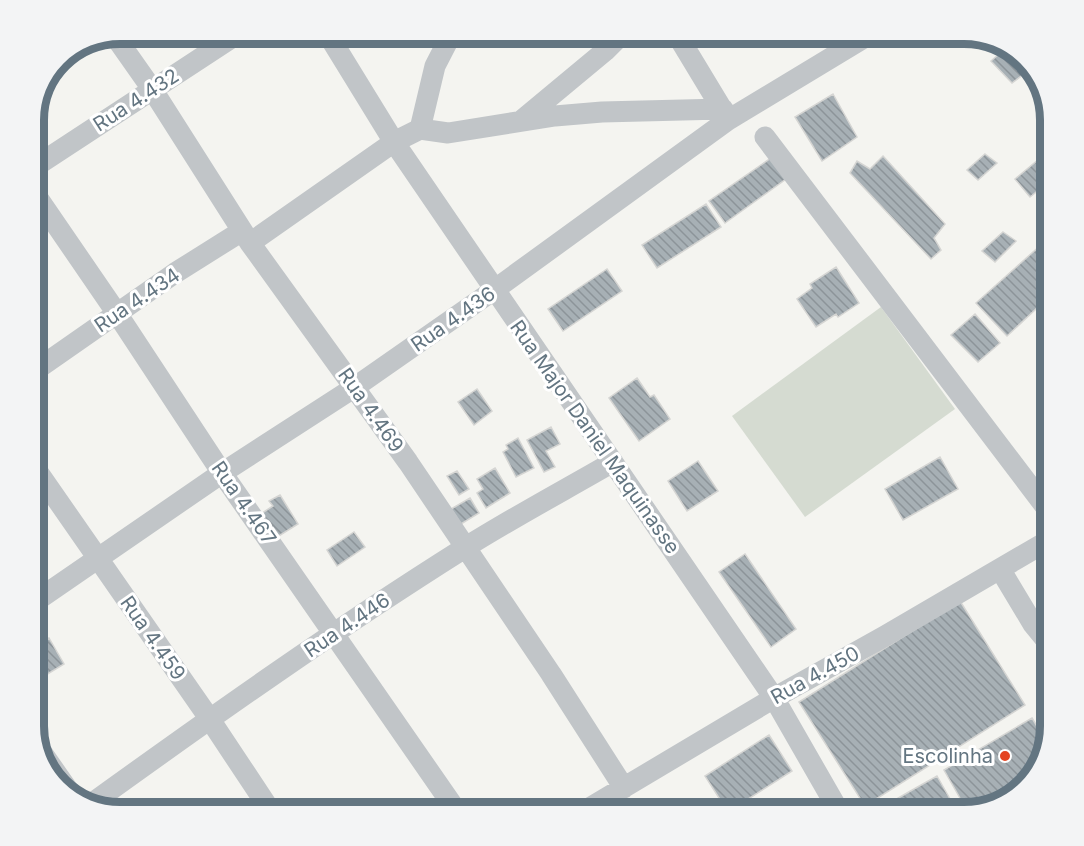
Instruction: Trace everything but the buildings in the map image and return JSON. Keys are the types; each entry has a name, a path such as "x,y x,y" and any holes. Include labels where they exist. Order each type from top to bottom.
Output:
{"street":[{"name":"Rua 4.469","path":"120,43 152,89 246,237 356,387 551,674 624,788"},
{"name":"Rua 4.432","path":"44,161 223,43"},
{"name":"Rua Major Daniel Maquinasse","path":"333,43 394,142 774,698 834,802"},
{"path":"447,43 435,66 420,129 448,133 522,120 602,112 726,115"},
{"path":"522,120 613,43"},
{"path":"682,43 726,115"},
{"name":"Rua 4.436","path":"44,596 222,473 356,387 494,290 726,115 854,43"},
{"name":"Rua 4.434","path":"44,364 175,273 246,237 394,142 420,129"},
{"path":"765,137 1040,500"},
{"name":"Rua 4.467","path":"44,207 117,312 222,473 450,802"},
{"name":"Rua 4.446","path":"99,799 209,718 335,633 465,548 613,462"},
{"name":"Rua 4.459","path":"44,481 265,802"},
{"name":"Rua 4.450","path":"600,802 774,698 1040,545"},
{"path":"1000,569 1040,633"}],"shaded area":[{"path":"881,307 955,409 805,517 732,416"}],"place":[{"name":"Escolinha","path":"1005,756"}]}
